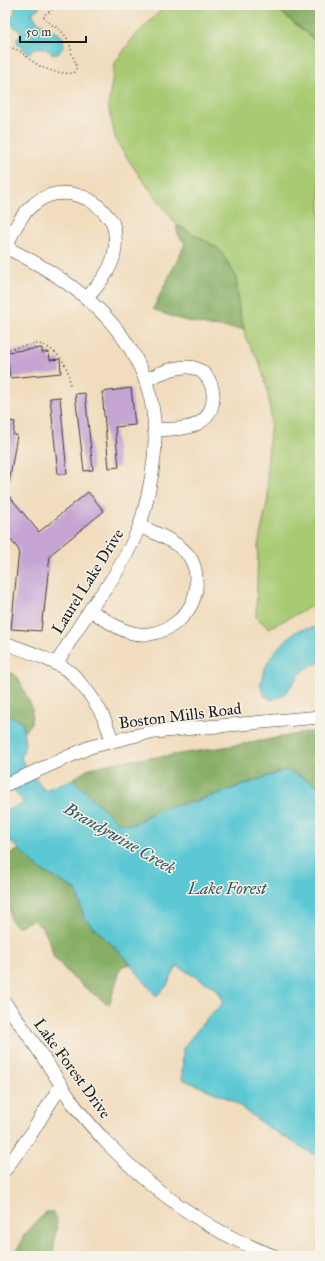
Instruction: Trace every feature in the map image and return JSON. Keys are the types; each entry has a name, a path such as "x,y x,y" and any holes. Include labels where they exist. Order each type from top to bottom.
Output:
{"street":[{"path":"6,247 20,219 33,204 48,195 62,193 77,194 93,201 113,223 116,238 114,255 105,276 87,298"},
{"name":"Laurel Lake Drive","path":"6,247 50,271 87,298 107,318 124,338 138,362 145,380 153,414 153,465 140,526 114,576 90,610 56,664"},
{"path":"145,380 185,366 201,372 206,376 213,392 214,398 211,410 201,422 187,427 154,430"},
{"path":"90,610 119,628 130,633 142,634 153,633 167,628 180,619 189,609 195,596 197,586 196,571 193,563 188,555 178,546 140,526"},
{"path":"5,643 56,664 71,672 96,702 108,728 112,742"},
{"name":"Boston Mills Road","path":"5,785 90,747 147,733 320,718"},
{"name":"Lake Forest Drive","path":"5,1003 70,1099 88,1122 131,1167 172,1201 204,1222 243,1243 274,1256"},
{"path":"5,1170 31,1134 61,1085"}],"path":[{"path":"5,47 16,48 34,63 56,73 74,73 77,70 77,67 66,36 44,18 44,15 60,5"},
{"path":"5,350 41,344 49,348 60,356 65,363 70,379 70,386"}],"green space":[{"path":"166,5 273,5 320,44 320,597 314,605 269,628 256,617 258,546 268,498 267,468 271,418 267,388 259,361 246,339 239,310 236,276 218,248 177,225 138,174 116,141 108,106 115,63 133,38"},
{"path":"273,5 320,5 320,44 293,22"},
{"path":"177,225 218,248 236,276 239,310 244,329 197,324 163,314 153,309 185,244 178,233"},
{"path":"5,670 18,678 32,708 31,724 23,733 22,721 5,714"},
{"path":"320,730 320,786 286,770 200,800 157,810 132,825 117,822 73,779 90,768 122,761 244,744"},
{"path":"20,849 41,870 76,890 84,918 124,956 130,964 121,967 109,1005 70,975 53,956 51,945 44,930 33,920 17,927 10,920 10,905 5,899 5,857"},
{"path":"46,1212 54,1212 57,1221 53,1256 15,1256 24,1235"}],"water":[{"path":"15,5 42,5 33,11 33,15 38,22 63,37 64,46 58,54 53,54 43,48 36,48 28,53 18,44 17,38 21,36 20,31 11,24 11,18 15,12"},
{"path":"320,627 320,663 312,665 302,672 284,695 272,700 265,696 260,685 266,666 272,655 280,645 297,631"},
{"name":"Lake Forest","path":"5,714 22,721 25,744 21,759 44,790 73,779 117,822 132,825 157,810 200,800 286,770 320,786 320,1158 266,1126 232,1100 182,1079 183,1048 207,1018 224,1002 217,989 177,966 166,987 156,996 124,956 84,918 76,890 41,870 5,836 5,811 24,803 5,778"}],"building":[{"path":"42,348 42,353 49,352 50,360 60,359 61,373 10,378 7,352"},
{"path":"131,388 135,425 115,427 119,467 109,468 102,392"},
{"path":"85,393 93,470 84,471 75,394"},
{"path":"60,397 67,474 58,474 50,398"},
{"path":"5,420 15,422 13,435 17,435 9,483 5,483"},
{"path":"5,491 39,532 88,492 104,511 50,555 41,631 11,629 19,550 5,533"}],"water label":[{"name":"Brandywine Creek","path":"120,838"}]}
